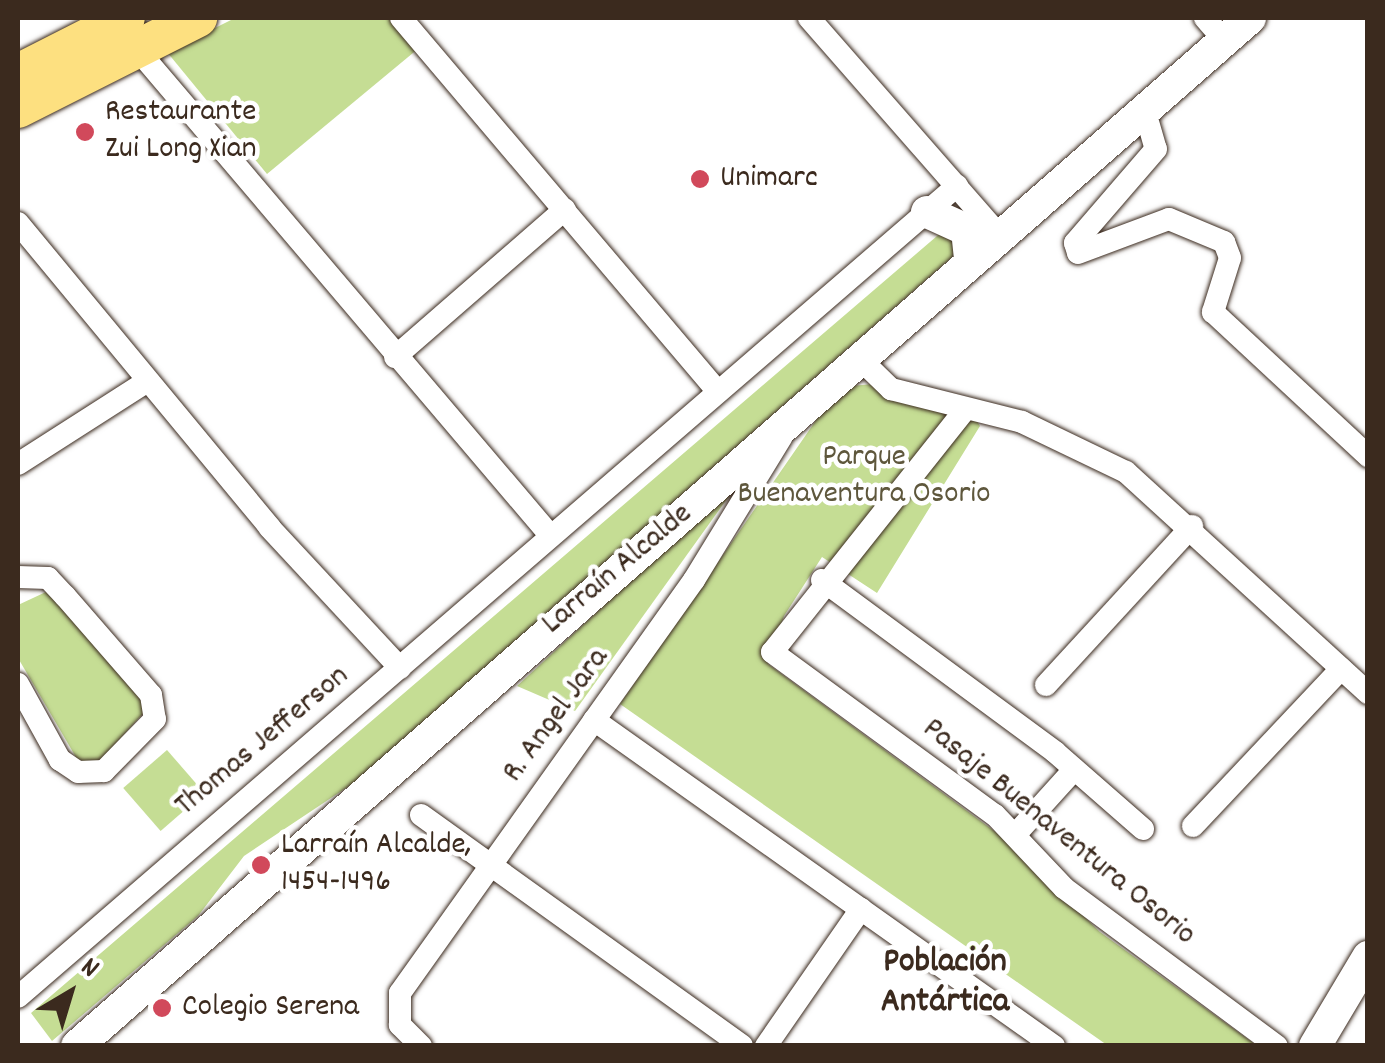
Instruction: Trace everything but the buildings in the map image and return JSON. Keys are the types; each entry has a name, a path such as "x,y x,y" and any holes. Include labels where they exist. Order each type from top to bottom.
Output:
{"main road":[{"path":"18,74 131,33 198,18"},
{"name":"Larraín Alcalde","path":"77,1046 970,260 1146,115 1214,29 1250,18"},
{"path":"18,109 131,33"},
{"path":"928,212 966,230 970,260"},
{"path":"1315,1046 1368,956"}],"street":[{"path":"401,18 717,390"},
{"path":"809,18 999,235"},
{"path":"131,33 396,357 549,534"},
{"path":"1146,115 1156,148 1075,244 1078,254 1169,219 1224,242 1230,258 1213,312 1368,456"},
{"name":"Thomas Jefferson","path":"18,997 400,668 549,534 957,186"},
{"path":"396,357 565,209"},
{"path":"18,223 146,382 400,668"},
{"path":"859,358 891,388 1072,443 1192,526 1368,693"},
{"path":"18,464 146,382"},
{"name":"Pasaje Buenaventura Osorio","path":"964,410 822,580 772,652 1015,835 1064,888 1277,1046"},
{"name":"R. Angel Jara","path":"421,1046 400,1025 397,1000 736,518 793,418"},
{"path":"1046,685 1192,526"},
{"path":"18,577 48,578 151,695 155,719 104,771 78,772 60,760 18,684"},
{"name":"Pasaje Buenaventura Osorio","path":"822,580 1143,830"},
{"path":"1193,826 1342,669"},
{"path":"594,720 1054,1046"},
{"path":"1015,835 1072,772"},
{"path":"421,815 742,1046"},
{"path":"766,1046 862,909"}],"green space":[{"path":"235,18 391,18 419,48 267,174 167,52"},
{"path":"944,230 959,251 355,782 244,856 198,916 52,1041 31,1013"},
{"name":"Parque Buenaventura Osorio","path":"885,383 968,407 980,426 877,593 822,557 784,616 768,664 1001,836 1100,932 1256,1045 1107,1045 620,704 839,387"},
{"path":"742,478 575,711 517,686"},
{"path":"48,591 149,707 95,766 77,759 18,658 18,605"},
{"path":"167,750 204,793 161,831 123,788"}],"place":[{"name":"Restaurante Zui Long Xian","path":"85,132"},
{"name":"Unimarc","path":"700,179"},
{"name":"Larraín Alcalde, 1454-1496","path":"261,865"},
{"name":"Colegio Serena","path":"162,1008"}],"district":[{"name":"Población Antártica","path":"945,983"}]}
